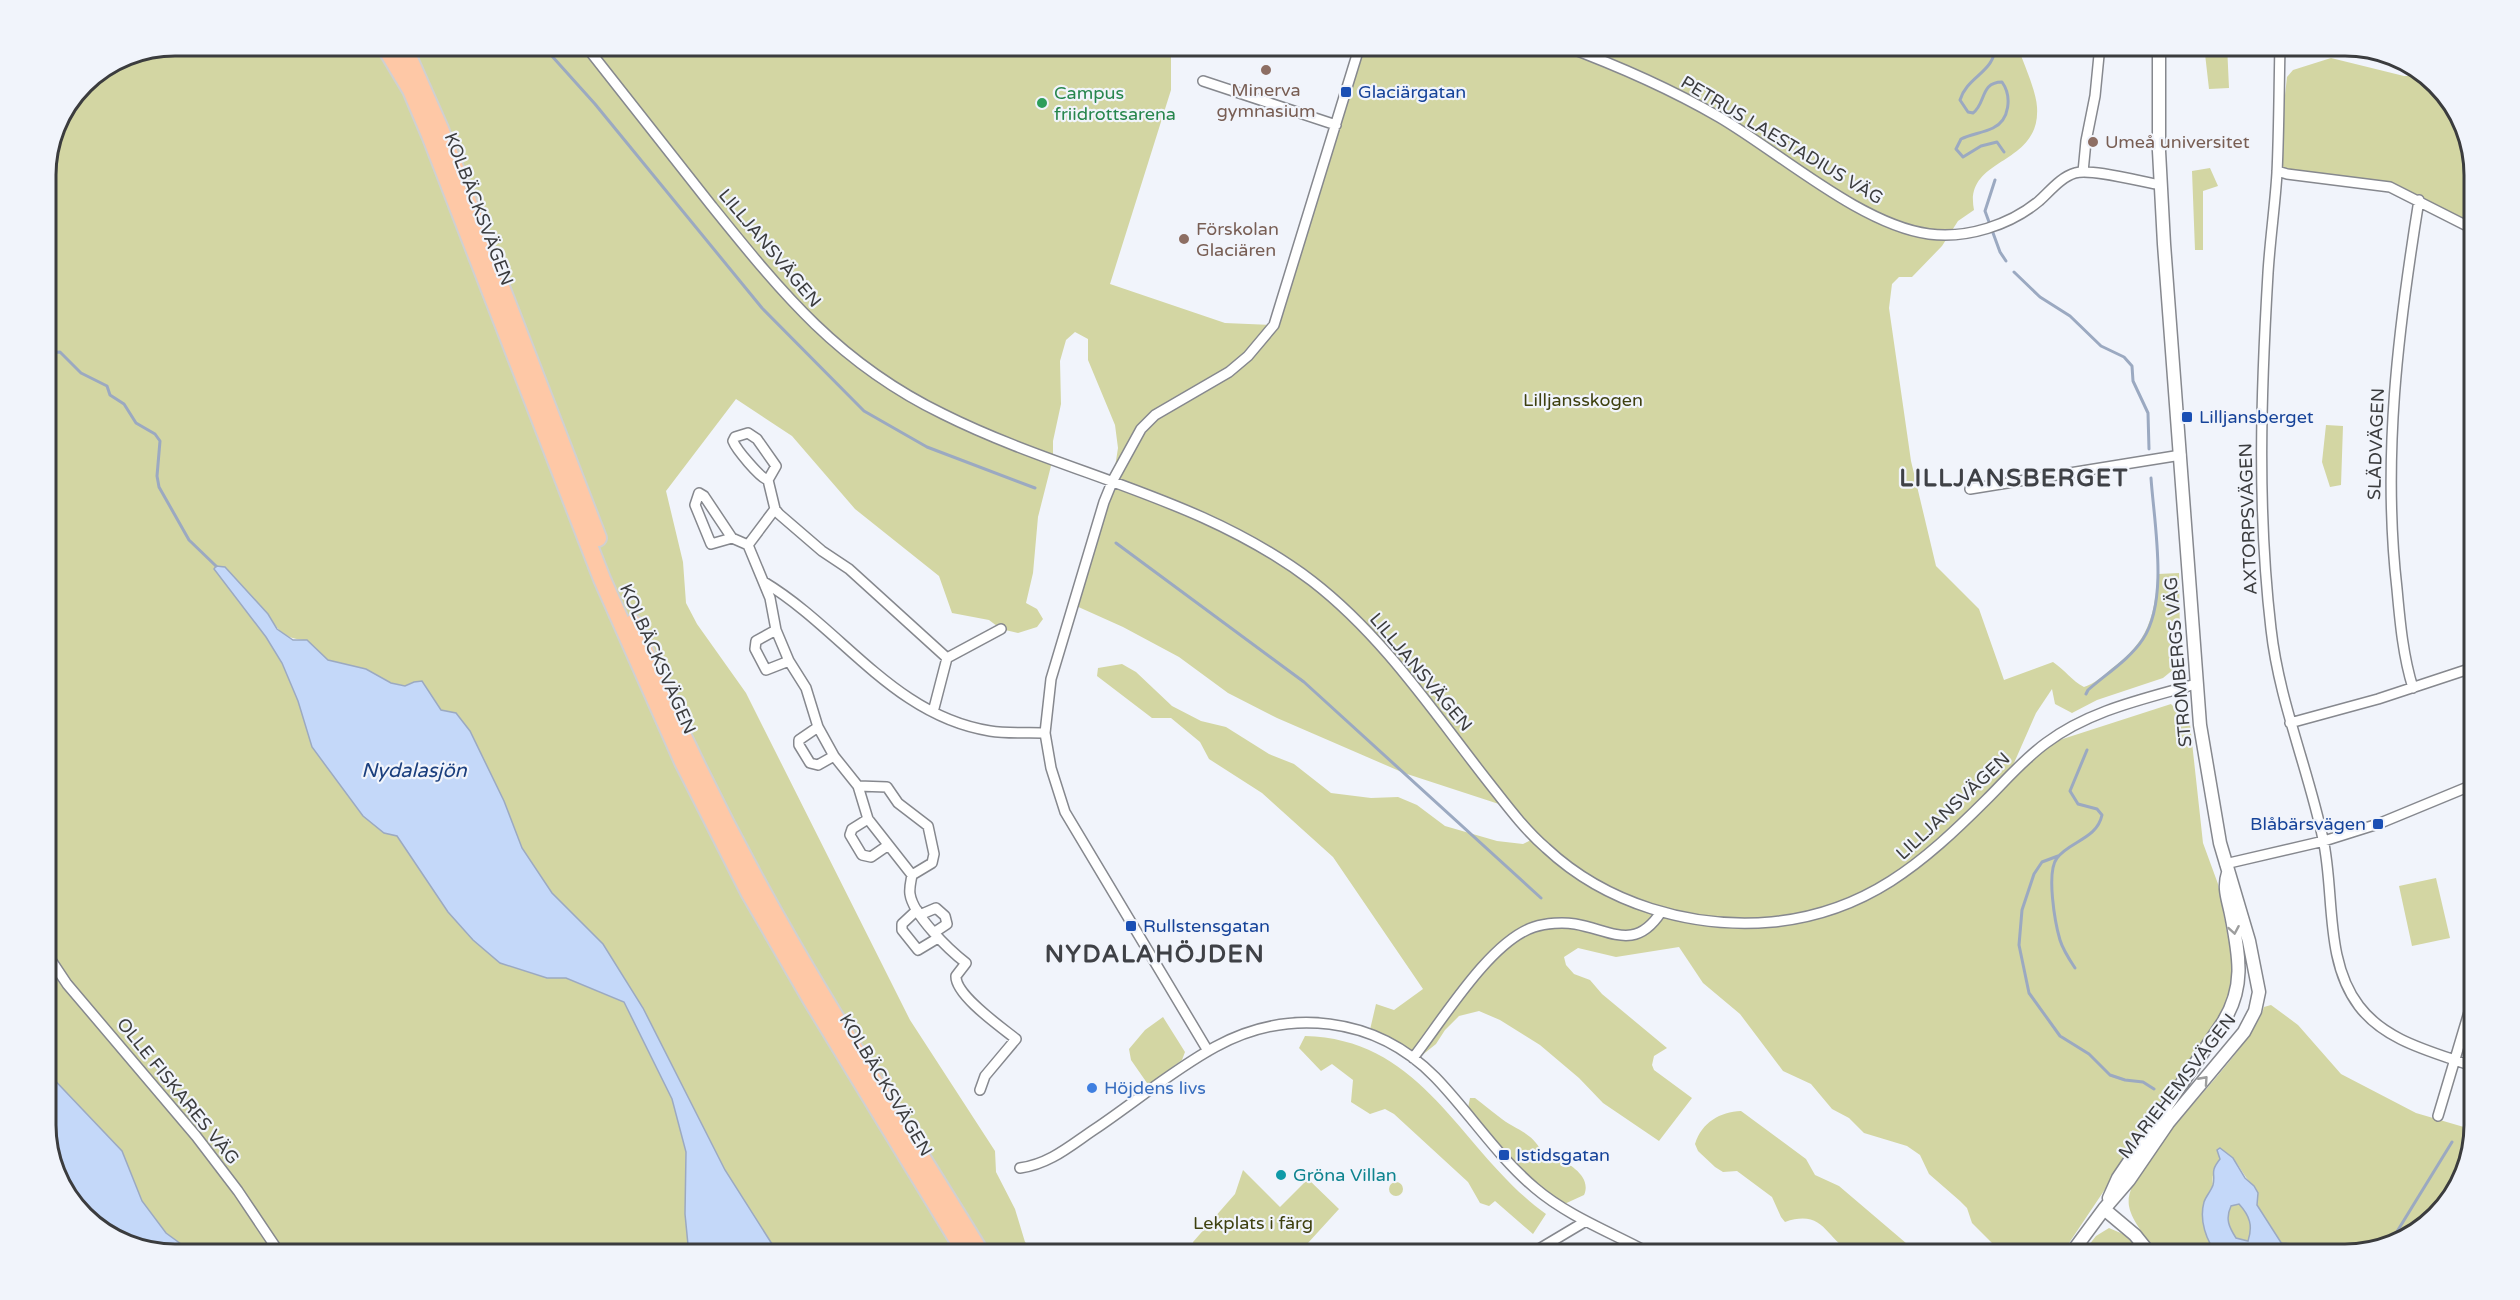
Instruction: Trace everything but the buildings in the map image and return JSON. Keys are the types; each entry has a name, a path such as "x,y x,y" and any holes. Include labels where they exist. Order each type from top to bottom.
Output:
{"highway":[{"name":"KOLBÄCKSVÄGEN","path":"391,56 411,90 430,135 602,579 682,762 749,892 790,964 960,1244"},
{"name":"KOLBÄCKSVÄGEN","path":"409,56 440,129 613,576 693,756 790,940 975,1244"}],"street":[{"name":"LILLJANSVÄGEN","path":"594,56 773,283 825,335 849,355 916,400 961,423 1113,480 1227,527 1315,584 1376,640 1517,818 1548,850 1606,890 1661,912 1708,921 1773,922 1813,915 1858,899 1886,885 1922,862 2041,746 2064,731 2120,706 2196,684"},
{"path":"1208,1051 1065,812 1052,774 1045,733 1051,679 1104,502 1113,480 1141,429 1155,415 1229,372 1248,356 1274,325 1357,56"},
{"name":"PETRUS LAESTADIUS VÄG","path":"1590,56 1637,75 1699,106 1879,219 1901,227 1944,234 1963,233 2000,224 2029,209 2073,174 2083,172"},
{"path":"2099,56 2096,96 2086,141 2083,172 2161,185"},
{"name":"STROMBERGS VÄG","path":"2159,56 2161,185 2196,684 2206,770 2226,868"},
{"name":"AXTORPSVÄGEN","path":"2280,56 2277,171 2268,271 2261,456 2262,512 2271,632 2290,723 2324,841"},
{"path":"1203,81 1335,125"},
{"path":"2277,171 2390,187 2464,224"},
{"name":"SLÄDVÄGEN","path":"2413,688 2401,625 2393,553 2390,454 2402,310 2419,200"},
{"path":"768,480 757,474 746,457 735,447 733,441 735,437 748,433 757,439 776,466 768,480 775,509 822,551 849,569 947,658"},
{"path":"1970,489 2181,455"},
{"path":"732,538 711,544 694,505 699,493 704,496 732,538 748,545"},
{"path":"748,545 775,509"},
{"path":"748,545 753,564 764,582 776,630 789,661 806,688 818,727 834,756 858,786 868,819 912,875 910,894 920,912 936,935 966,963 956,980 962,991 1016,1039 985,1076 980,1090"},
{"path":"764,582 786,595 908,699 933,712 991,731 1045,733"},
{"path":"933,712 947,658 1001,629"},
{"path":"776,630 756,641 755,649 766,670 789,661"},
{"path":"2290,723 2413,688 2464,671"},
{"path":"818,727 800,737 799,745 812,765 818,765 834,756"},
{"path":"858,786 887,787 898,803 928,826 934,861 912,875"},
{"path":"2226,868 2324,841 2387,820 2464,788"},
{"path":"868,819 850,831 851,839 862,855 871,857 887,846"},
{"path":"2324,841 2338,963 2352,997 2378,1026 2395,1037 2464,1063"},
{"name":"MARIEHEMSVÄGEN","path":"2104,1209 2118,1178 2222,1024 2236,997 2239,988 2238,959 2224,885 2226,868"},
{"name":"MARIEHEMSVÄGEN","path":"2078,1244 2123,1188 2168,1123 2223,1060 2255,1011 2259,981 2233,881 2226,868"},
{"path":"936,908 945,916 947,924 936,935 918,950 902,930 902,924 920,912 936,908"},
{"path":"1413,1058 1489,959 1517,934 1535,927 1574,923 1626,936 1649,928 1661,912"},
{"name":"OLLE FISKARES VÄG","path":"56,968 67,984 119,1042 196,1136 238,1191 274,1244"},
{"path":"1020,1168 1052,1159 1208,1051 1238,1035 1269,1025 1327,1022 1369,1034 1413,1058 1440,1082 1534,1187 1586,1221 1631,1244"},
{"path":"2438,1116 2464,1029"},
{"path":"2104,1209 2142,1244"},
{"path":"1547,1244 1586,1221"}],"green space":[{"name":"Lilljansskogen","path":"167,56 1171,56 1171,90 1110,284 1225,323 1274,325 1357,56 2021,56 2032,84 2037,107 2035,126 2027,141 1980,180 1974,193 1974,210 1958,221 1942,246 1912,277 1899,277 1892,284 1889,308 1911,461 1936,566 1979,609 2004,680 2053,662 2084,687 2095,682 2123,659 2141,639 2151,617 2158,574 2179,573 2180,642 2174,669 2163,678 2097,700 2072,713 2055,704 2052,689 2036,713 2007,779 2041,746 2171,704 2190,724 2203,843 2218,884 2232,958 2233,977 2227,1007 2068,1244 1993,1244 1972,1223 1967,1208 1929,1174 1920,1155 1907,1146 1864,1133 1849,1118 1832,1109 1811,1084 1783,1071 1740,1014 1703,983 1679,947 1616,957 1578,948 1564,957 1566,965 1574,974 1590,980 1602,994 1667,1048 1654,1056 1652,1065 1654,1070 1692,1098 1659,1141 1603,1103 1579,1078 1540,1045 1500,1020 1479,1011 1459,1016 1445,1030 1436,1044 1416,1060 1369,1034 1376,1004 1394,1010 1423,989 1333,857 1262,793 1209,759 1200,742 1171,718 1152,718 1097,676 1098,668 1122,664 1136,672 1172,706 1201,721 1226,727 1269,754 1294,764 1331,793 1371,798 1398,797 1417,805 1445,826 1497,841 1523,844 1535,838 1508,807 1404,773 1277,718 1228,693 1179,657 1123,627 1074,605 1113,480 1118,448 1115,425 1088,360 1088,339 1075,332 1066,340 1060,361 1061,404 1053,441 1053,458 1038,517 1033,573 1026,603 1037,609 1043,619 1037,627 1018,633 1001,629 989,620 952,613 939,576 855,509 792,436 736,399 666,491 683,562 686,603 697,624 746,693 910,1020 995,1151 996,1172 1015,1209 1027,1244 772,1244 725,1170 643,1008 603,944 552,893 522,848 504,801 470,731 456,713 441,710 422,682 414,682 405,686 391,683 366,669 328,660 307,640 300,640 283,633 268,614 266,637 282,663 298,701 384,833 397,836 448,912 473,940 500,963 547,978 566,978 624,1002 672,1099 686,1152 685,1214 688,1244 181,1244 166,1233 142,1201 122,1151 56,1082 56,167 65,129 76,108 96,85 115,71 144,60"},
{"path":"2205,56 2228,56 2229,88 2209,89"},
{"path":"2331,58 2412,76 2424,85 2444,108 2458,136 2464,167 2464,224 2390,187 2277,171 2278,104 2284,104 2287,77 2293,70"},
{"path":"2210,168 2218,186 2203,191 2203,250 2195,250 2192,171"},
{"path":"2326,425 2343,426 2341,485 2330,487 2322,462"},
{"path":"2436,878 2450,938 2412,946 2399,886"},
{"path":"2271,1005 2298,1025 2341,1074 2416,1113 2464,1127 2462,1149 2452,1178 2430,1210 2405,1229 2391,1235 2361,1243 2282,1244 2257,1205 2254,1186 2226,1153 2221,1155 2215,1169 2213,1185 2205,1202 2205,1230 2210,1244 2148,1244 2129,1206 2132,1188 2164,1138 2254,1029 2264,1007"},
{"path":"1163,1017 1185,1052 1182,1060 1150,1084 1131,1060 1129,1049 1145,1030"},
{"path":"1305,1036 1347,1042 1382,1056 1412,1077 1439,1103 1516,1189 1546,1214 1533,1234 1495,1201 1489,1206 1480,1203 1468,1182 1394,1114 1385,1109 1370,1114 1351,1102 1353,1080 1332,1064 1321,1071 1299,1048"},
{"path":"1470,1098 1475,1098 1528,1135 1542,1152 1573,1167 1585,1182 1584,1195 1560,1206 1548,1198 1467,1113"},
{"path":"1741,1111 1806,1159 1815,1175 1839,1186 1907,1244 1840,1244 1824,1228 1809,1219 1785,1222 1772,1197 1737,1171 1723,1172 1698,1151 1695,1144 1707,1124 1719,1116"},
{"name":"Lekplats i färg","path":"1243,1170 1280,1207 1308,1179 1339,1209 1307,1244 1193,1244 1235,1194"},
{"path":"1396,1182 1401,1184 1403,1189 1401,1194 1396,1196 1391,1194 1389,1189 1391,1184"},
{"path":"2239,1204 2250,1221 2248,1241 2236,1238 2229,1223 2228,1215 2231,1206"},
{"path":"2109,1228 2123,1234 2134,1244 2090,1244 2096,1236"}],"water":[{"name":"Nydalasjön","path":"216,566 225,567 268,614 277,629 293,640 307,640 328,660 366,669 391,683 405,686 422,681 441,710 456,713 470,731 504,801 522,848 552,893 603,944 643,1008 725,1170 772,1244 688,1244 685,1214 686,1152 672,1099 624,1002 566,978 547,978 500,963 473,940 448,912 397,836 384,833 363,816 312,747 298,701 282,663 266,637 214,569"},
{"path":"56,1082 122,1151 142,1201 166,1233 181,1244 151,1242 122,1232 96,1215 76,1192 62,1164 58,1149"},
{"path":"2220,1148 2233,1158 2245,1178 2254,1186 2258,1193 2257,1205 2282,1244 2211,1244 2202,1216 2204,1202 2213,1185 2214,1170 2220,1159 2217,1150","holes":["2239,1204 2248,1217 2250,1226 2248,1241 2236,1238 2229,1223 2228,1215 2231,1206"]}],"waterway":[{"path":"552,56 595,104 762,308 864,411 927,447 1035,488"},
{"path":"1993,56 1986,68 1969,85 1960,100 1968,112 1973,113 1987,89 1995,83 2002,82 2008,101 2006,114 1993,128 1961,139 1956,149 1963,157 1981,146 1997,142 2004,152"},
{"path":"1995,180 1985,211 2000,252 2006,261"},
{"path":"2014,272 2040,297 2070,316 2101,346 2124,357 2132,366 2133,381 2148,413 2149,449"},
{"path":"56,352 60,352 81,373 107,386 110,395 124,404 136,423 155,434 160,441 157,476 159,487 189,540 216,566"},
{"path":"2086,694 2131,653 2143,639 2151,623 2158,583 2157,538 2151,478"},
{"path":"1116,543 1304,682 1541,898"},
{"path":"2075,968 2068,958 2058,932 2052,898 2052,874 2057,858 2062,852 2089,835 2099,823 2102,815 2097,809 2078,804 2070,791 2087,750"},
{"path":"2058,856 2042,862 2034,874 2022,910 2019,945 2029,993 2060,1036 2089,1054 2110,1075 2143,1082 2154,1089"},
{"path":"2396,1233 2452,1142"}],"place":[{"name":"Minerva gymnasium","path":"1266,70"},
{"name":"Glaciärgatan","path":"1346,92"},
{"name":"Campus friidrottsarena","path":"1042,103"},
{"name":"Umeå universitet","path":"2093,142"},
{"name":"Förskolan Glaciären","path":"1184,239"},
{"name":"Lilljansberget","path":"2187,417"},
{"name":"Blåbärsvägen","path":"2378,824"},
{"name":"Rullstensgatan","path":"1131,926"},
{"name":"Höjdens livs","path":"1092,1088"},
{"name":"Istidsgatan","path":"1504,1155"},
{"name":"Gröna Villan","path":"1281,1175"}],"district":[{"name":"LILLJANSBERGET","path":"2014,478"},
{"name":"NYDALAHÖJDEN","path":"1155,954"}]}
